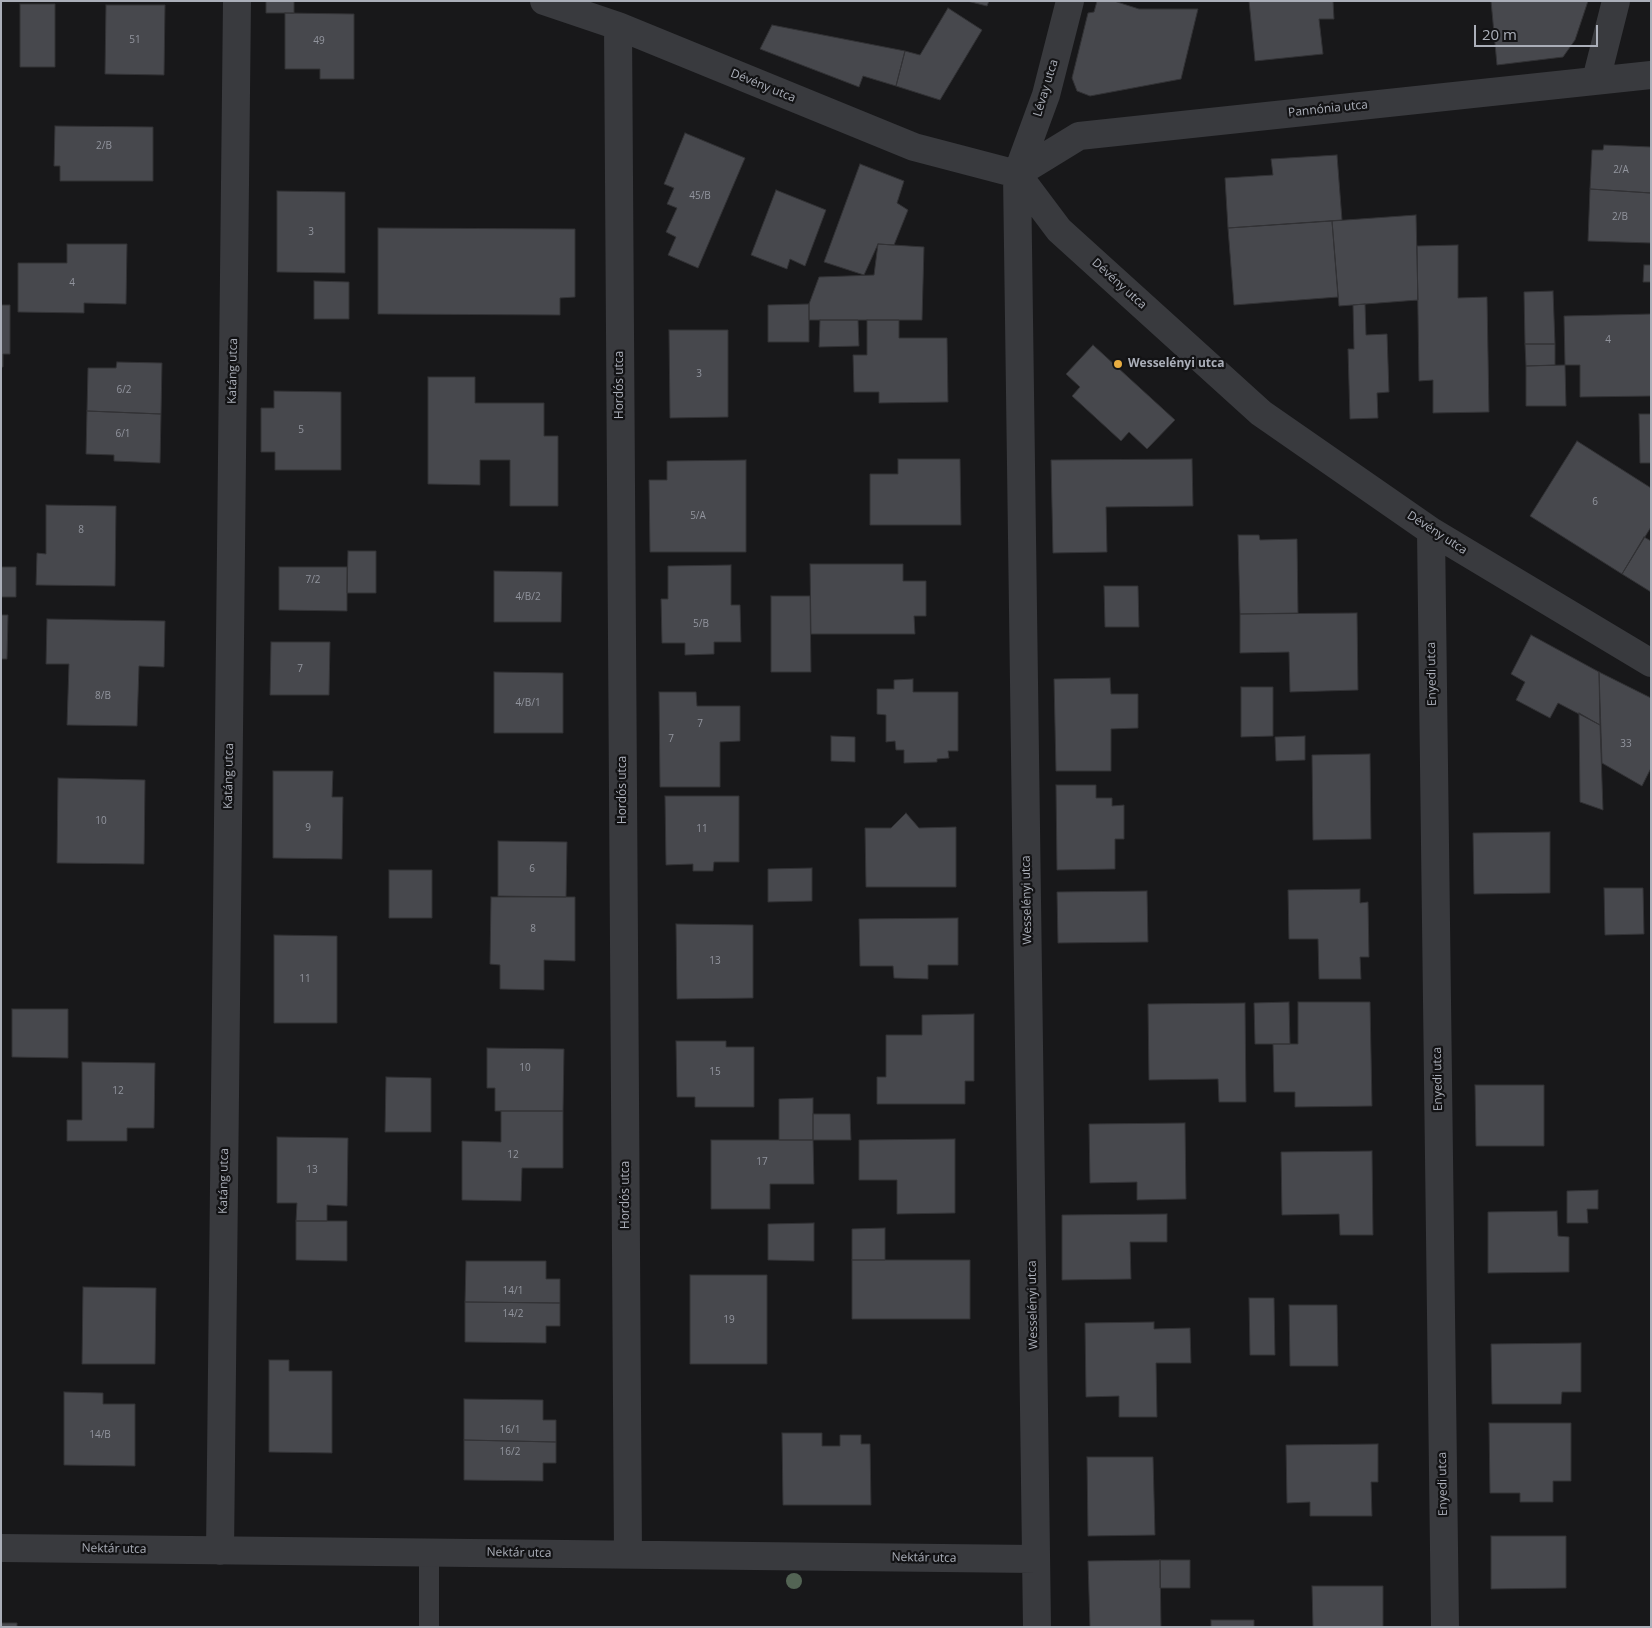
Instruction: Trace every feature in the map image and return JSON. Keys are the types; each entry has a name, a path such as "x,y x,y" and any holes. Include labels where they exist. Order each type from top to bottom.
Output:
{"street":[{"name":"Katáng utca","path":"220,1551 237,1"},
{"name":"Dévény utca","path":"544,1 581,7 618,26 914,147 1016,174 1060,230 1262,413 1431,531 1647,652"},
{"name":"Lévay utca","path":"1016,174 1046,95 1070,1"},
{"path":"1596,80 1616,1"},
{"name":"Hordós utca","path":"618,26 628,1554"},
{"name":"Pannónia utca","path":"1016,174 1079,136 1651,75"},
{"name":"Wesselényi utca","path":"1016,174 1037,1627"},
{"name":"Enyedi utca","path":"1431,531 1445,1627"},
{"name":"Nektár utca","path":"1,1548 1036,1559"}],"lane":[{"path":"429,1552 429,1627"}],"building":[{"path":"266,1 294,1 294,13 266,13"},
{"path":"967,1 989,1 987,6"},
{"path":"1097,1 1114,1 1139,9 1198,9 1181,79 1090,96 1077,91 1072,78 1088,13 1094,12"},
{"path":"1249,1 1333,1 1334,19 1319,19 1323,54 1255,61"},
{"path":"1491,1 1588,1 1575,40 1563,57 1497,65"},
{"path":"20,4 55,4 55,67 20,67"},
{"path":"106,5 165,5 164,75 105,74"},
{"path":"948,8 982,30 940,100 896,86 905,51 920,55"},
{"path":"285,13 354,14 354,79 320,79 320,69 285,69"},
{"path":"772,25 905,51 896,86 863,76 859,87 760,49"},
{"path":"55,126 153,127 153,181 60,181 60,166 54,166"},
{"path":"685,133 745,158 698,268 668,255 676,237 666,232 677,208 667,204 674,188 664,184"},
{"path":"1604,145 1651,147 1651,193 1590,189 1592,150 1603,150"},
{"path":"1337,155 1342,220 1228,228 1225,178 1273,175 1271,159"},
{"path":"860,164 904,181 897,203 908,210 894,245 878,244 864,275 824,262"},
{"path":"1590,189 1651,193 1651,243 1588,241"},
{"path":"776,190 826,210 805,266 790,259 787,269 751,255"},
{"path":"277,191 345,192 345,273 277,272"},
{"path":"1416,215 1418,300 1339,306 1332,221"},
{"path":"1332,221 1338,297 1234,305 1228,228"},
{"path":"378,228 575,229 575,297 560,298 560,315 378,314"},
{"path":"67,244 127,244 126,304 84,303 84,313 18,312 18,263 67,263"},
{"path":"878,244 924,247 922,320 809,320 809,304 819,277 874,275"},
{"path":"1458,245 1458,298 1487,297 1489,412 1433,413 1433,380 1419,381 1417,246"},
{"path":"1644,265 1651,265 1651,282 1643,282"},
{"path":"314,281 349,282 349,319 314,319"},
{"path":"1553,291 1555,344 1525,344 1524,292"},
{"path":"809,304 809,342 768,342 768,305"},
{"path":"1365,304 1366,335 1387,334 1389,392 1377,393 1378,418 1350,419 1348,349 1354,349 1353,305"},
{"path":"1,305 10,305 10,354 3,354 3,367 1,367"},
{"path":"1651,314 1651,396 1580,397 1580,365 1565,365 1564,316"},
{"path":"820,320 858,320 859,346 819,347"},
{"path":"867,320 899,320 899,338 947,338 948,402 879,403 879,392 854,392 853,355 867,355"},
{"path":"669,330 728,330 728,417 670,418"},
{"path":"1525,344 1555,344 1555,365 1526,366"},
{"path":"1093,345 1175,420 1147,449 1129,432 1121,441 1072,396 1080,387 1066,374"},
{"path":"117,362 162,363 161,414 87,411 88,368 116,368"},
{"path":"1565,365 1566,406 1526,406 1526,366"},
{"path":"428,377 475,377 475,403 544,403 544,436 558,436 558,506 510,506 510,460 480,460 480,485 428,484"},
{"path":"274,391 341,392 341,470 275,470 275,452 261,452 261,408 274,408"},
{"path":"87,411 161,414 160,463 114,461 114,455 86,454"},
{"path":"1639,414 1651,414 1651,463 1640,463"},
{"path":"1577,441 1651,488 1651,527 1622,574 1530,516"},
{"path":"898,459 960,459 961,525 870,525 870,474 898,474"},
{"path":"1192,459 1193,506 1106,507 1107,552 1053,553 1051,460"},
{"path":"746,460 746,552 650,552 649,480 667,480 667,461"},
{"path":"46,505 116,506 115,586 36,585 37,553 46,554"},
{"path":"1238,535 1259,535 1260,540 1297,539 1298,613 1240,614"},
{"path":"1644,537 1651,541 1651,592 1622,574"},
{"path":"348,551 376,551 376,593 347,593"},
{"path":"810,564 903,564 903,581 926,581 926,616 914,616 915,634 811,634"},
{"path":"731,565 731,605 740,605 741,642 714,642 714,654 685,655 685,643 662,643 661,599 668,599 668,566"},
{"path":"1,567 16,567 16,597 1,597"},
{"path":"279,567 347,567 347,611 279,610"},
{"path":"494,571 562,572 561,622 494,622"},
{"path":"1104,586 1138,586 1139,627 1105,627"},
{"path":"771,596 810,596 811,672 771,672"},
{"path":"1357,613 1358,690 1290,692 1289,652 1240,653 1240,614"},
{"path":"1,615 8,615 7,659 1,659"},
{"path":"47,619 165,621 164,667 139,666 137,726 67,725 69,664 46,664"},
{"path":"1531,635 1599,672 1600,725 1558,703 1550,718 1516,700 1525,682 1511,674"},
{"path":"271,642 330,642 329,695 270,695"},
{"path":"494,672 563,673 563,733 494,733"},
{"path":"1599,672 1651,698 1651,768 1642,786 1602,763"},
{"path":"1110,678 1111,694 1138,694 1138,728 1111,729 1111,771 1056,771 1054,679"},
{"path":"913,679 913,692 958,692 958,751 948,751 949,758 937,759 937,762 904,763 904,750 896,750 895,741 886,742 886,715 877,714 877,689 894,689 894,680"},
{"path":"1241,687 1273,687 1273,736 1241,737"},
{"path":"659,692 696,692 697,706 740,706 740,741 720,742 720,787 660,787"},
{"path":"1579,713 1600,725 1603,810 1580,802"},
{"path":"831,736 855,737 855,762 831,761"},
{"path":"1305,736 1305,760 1276,761 1275,737"},
{"path":"1370,754 1371,839 1313,840 1312,755"},
{"path":"273,771 333,771 332,797 343,797 342,859 273,858"},
{"path":"58,778 145,780 144,864 57,863"},
{"path":"1056,785 1096,785 1096,798 1112,798 1112,806 1124,805 1124,839 1115,839 1115,869 1057,870"},
{"path":"665,796 739,796 739,862 714,862 713,871 693,871 693,864 666,865"},
{"path":"906,813 919,828 956,827 956,887 866,887 865,828 891,828"},
{"path":"1550,832 1550,893 1474,894 1473,833"},
{"path":"498,841 567,842 566,897 498,896"},
{"path":"812,868 812,901 768,902 768,869"},
{"path":"389,870 432,870 432,918 389,918"},
{"path":"1604,888 1643,888 1644,934 1605,935"},
{"path":"1360,889 1360,903 1368,902 1369,957 1360,957 1361,979 1319,979 1318,939 1289,939 1288,890"},
{"path":"1147,891 1148,942 1058,943 1057,892"},
{"path":"491,897 575,897 575,961 544,960 544,990 500,989 500,965 490,964"},
{"path":"958,918 958,965 928,965 928,979 894,978 893,966 860,966 859,919"},
{"path":"676,924 753,925 753,998 677,999"},
{"path":"274,935 337,936 337,1023 274,1023"},
{"path":"1289,1002 1290,1044 1255,1044 1254,1003"},
{"path":"1298,1002 1370,1002 1372,1106 1295,1107 1295,1092 1274,1092 1273,1044 1298,1044"},
{"path":"1245,1003 1246,1102 1219,1102 1218,1079 1149,1080 1148,1004"},
{"path":"12,1009 68,1009 68,1058 12,1057"},
{"path":"974,1014 974,1081 965,1081 965,1104 877,1104 877,1077 886,1077 886,1035 922,1035 922,1015"},
{"path":"676,1041 726,1041 726,1047 754,1047 754,1107 695,1107 695,1097 677,1097"},
{"path":"487,1048 564,1049 563,1111 495,1111 495,1088 487,1088"},
{"path":"82,1062 155,1063 154,1128 127,1128 127,1141 67,1141 67,1120 82,1120"},
{"path":"386,1077 431,1078 431,1132 385,1132"},
{"path":"1475,1085 1544,1085 1544,1146 1476,1146"},
{"path":"813,1098 813,1140 779,1140 779,1099"},
{"path":"501,1111 563,1111 563,1168 522,1168 521,1201 462,1200 462,1141 501,1142"},
{"path":"813,1114 850,1114 851,1140 813,1140"},
{"path":"1185,1123 1186,1199 1137,1200 1137,1182 1090,1183 1089,1124"},
{"path":"277,1137 348,1138 347,1206 327,1205 327,1221 296,1221 297,1203 277,1203"},
{"path":"955,1139 955,1213 897,1214 897,1180 859,1180 859,1140"},
{"path":"711,1140 813,1140 814,1184 770,1184 770,1209 711,1209"},
{"path":"1372,1151 1373,1235 1340,1235 1339,1214 1282,1215 1281,1152"},
{"path":"1598,1190 1598,1209 1587,1209 1588,1223 1567,1223 1567,1191"},
{"path":"1557,1211 1558,1236 1569,1237 1569,1272 1488,1273 1488,1212"},
{"path":"1167,1214 1167,1242 1130,1242 1131,1279 1062,1280 1062,1215"},
{"path":"296,1221 347,1221 347,1261 296,1260"},
{"path":"814,1223 814,1261 768,1260 768,1224"},
{"path":"885,1228 885,1260 852,1260 852,1229"},
{"path":"852,1260 970,1260 970,1319 852,1319"},
{"path":"466,1261 546,1261 546,1279 560,1279 560,1303 465,1302"},
{"path":"690,1275 767,1275 767,1364 690,1364"},
{"path":"83,1287 156,1288 155,1364 82,1364"},
{"path":"1249,1298 1274,1298 1275,1355 1250,1355"},
{"path":"465,1302 560,1303 560,1326 546,1326 546,1343 465,1342"},
{"path":"1289,1305 1337,1305 1338,1366 1290,1366"},
{"path":"1154,1322 1154,1329 1190,1328 1191,1363 1156,1363 1157,1417 1119,1417 1119,1396 1086,1397 1085,1323"},
{"path":"1581,1343 1581,1392 1562,1392 1561,1404 1492,1404 1491,1344"},
{"path":"269,1360 289,1360 289,1371 332,1371 332,1453 269,1452"},
{"path":"64,1392 103,1393 103,1404 135,1404 135,1466 64,1465"},
{"path":"464,1399 543,1400 543,1420 556,1420 556,1442 464,1440"},
{"path":"1489,1423 1571,1423 1571,1481 1553,1481 1553,1502 1520,1502 1520,1493 1490,1493"},
{"path":"782,1433 822,1433 822,1446 840,1446 840,1435 861,1435 861,1444 870,1444 871,1505 783,1505"},
{"path":"464,1440 556,1442 556,1463 543,1463 543,1481 464,1480"},
{"path":"1378,1444 1378,1482 1371,1482 1372,1516 1310,1516 1310,1502 1287,1503 1286,1445"},
{"path":"1087,1457 1153,1457 1155,1535 1088,1536"},
{"path":"1491,1536 1566,1536 1566,1588 1491,1589"},
{"path":"1160,1560 1190,1560 1190,1588 1160,1588"},
{"path":"1160,1560 1161,1627 1090,1627 1088,1561"},
{"path":"1312,1586 1383,1586 1383,1627 1313,1627"},
{"path":"1211,1620 1254,1620 1254,1627 1211,1627"},
{"path":"1,1623 17,1623 17,1627 1,1627"}],"place":[{"name":"Wesselényi utca","path":"1118,364"}]}
